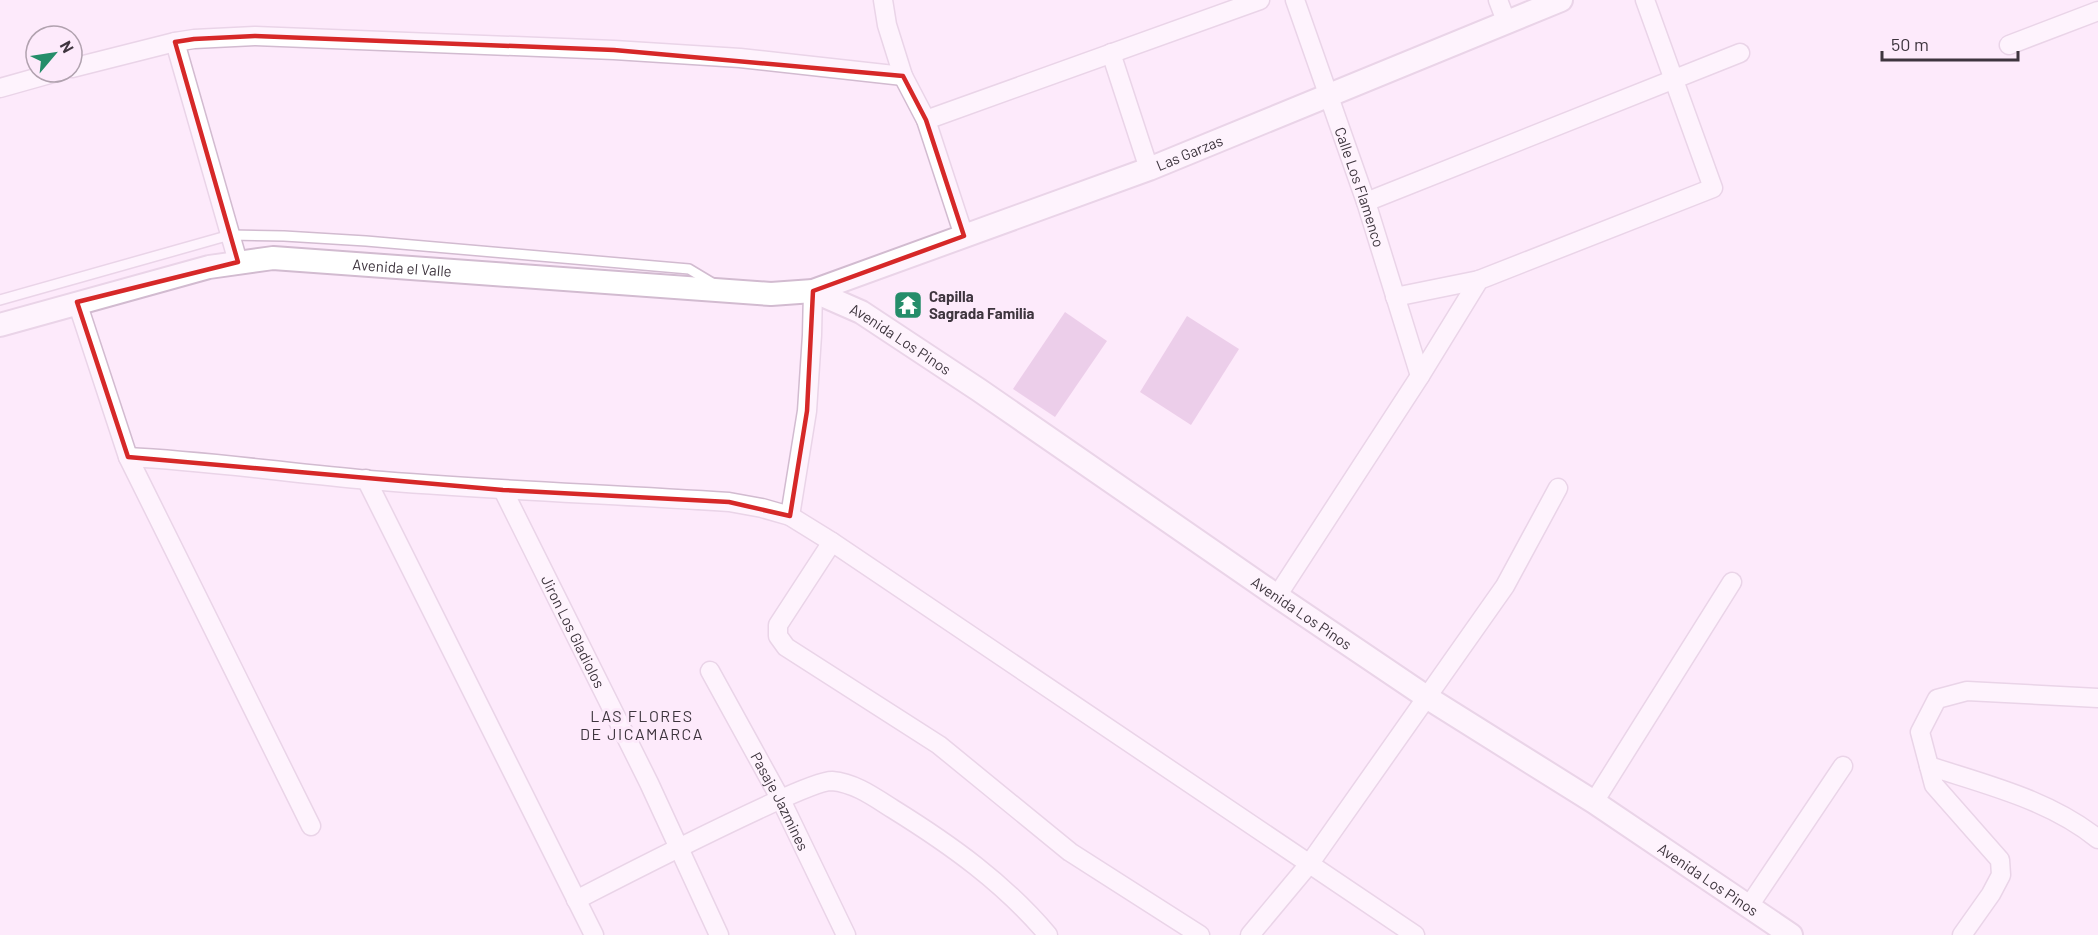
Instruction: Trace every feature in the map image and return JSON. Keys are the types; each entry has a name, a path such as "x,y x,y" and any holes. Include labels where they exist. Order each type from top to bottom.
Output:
{"street":[{"path":"883,0 887,25 903,76 926,120 964,236"},
{"path":"926,120 1260,0"},
{"name":"Calle Los Flamenco","path":"1295,0 1366,202 1420,376"},
{"path":"1498,0 1506,21"},
{"name":"Las Garzas","path":"813,291 1149,169 1561,0"},
{"path":"1395,297 1479,280 1713,188 1645,0"},
{"path":"2009,45 2098,11"},
{"path":"84,65 176,42 255,36 614,50 740,58 903,76"},
{"path":"176,42 238,262"},
{"path":"1111,53 1149,169"},
{"path":"1366,202 1740,53"},
{"path":"0,88 24,81"},
{"name":"Avenida el Valle","path":"0,325 209,267 273,258 771,294 813,291"},
{"path":"1277,596 1420,376 1479,280"},
{"path":"790,516 807,411 813,291"},
{"name":"Avenida Los Pinos","path":"813,291 861,312 1428,698 1594,802 1791,935"},
{"path":"77,302 129,457 311,826"},
{"path":"129,457 196,461 366,479 503,490 729,502 790,516 1415,935"},
{"path":"366,479 594,935"},
{"path":"1250,935 1310,863 1428,698 1505,586 1558,488"},
{"name":"Jiron Los Gladiolos","path":"503,490 679,847 719,935"},
{"path":"832,542 778,625 778,636 786,646 939,745 1070,852 1200,935"},
{"path":"1594,802 1732,582"},
{"name":"Pasaje Jazmines","path":"710,671 781,800 846,935"},
{"path":"1962,935 1991,894 2001,875 2000,860 1934,785 1920,732 1937,699 1967,691 2098,698"},
{"path":"1749,906 1843,766"},
{"path":"1929,766 2048,807 2069,818 2098,839"},
{"path":"576,900 679,847 781,800 830,781 855,786 988,874 1020,903 1048,935"}],"lane":[{"path":"0,300 230,235 354,241 689,269 724,290"}],"highlighted area":[{"path":"255,36 614,50 903,76 926,120 964,236 813,291 807,411 790,516 729,502 503,490 128,457 77,302 238,262 175,42 194,39"}],"shaded area":[{"path":"1065,312 1107,341 1055,417 1013,389"},
{"path":"1187,316 1239,349 1191,425 1140,392"}],"place":[{"name":"Capilla Sagrada Familia","path":"908,305"}],"district":[{"name":"LAS FLORES DE JICAMARCA","path":"642,724"}]}
